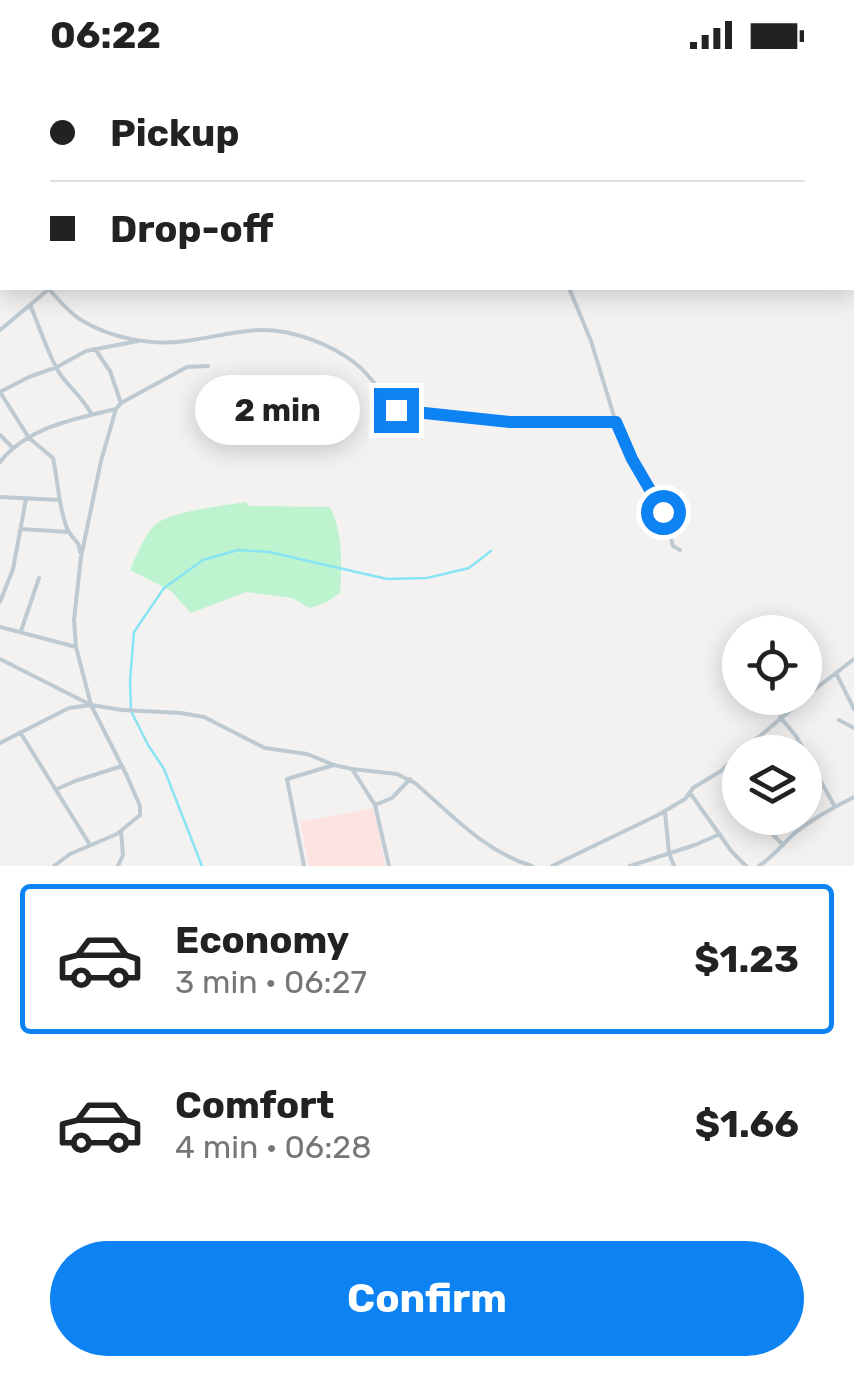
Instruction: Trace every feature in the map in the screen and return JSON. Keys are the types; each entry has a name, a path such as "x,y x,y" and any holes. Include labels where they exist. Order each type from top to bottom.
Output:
{"street":[{"path":"0,330 47,290"},
{"path":"51,290 83,321 140,341"},
{"path":"570,290 591,341 616,422 663,512 673,546 680,550"},
{"path":"30,305 56,368 92,415"},
{"path":"81,557 79,542 69,532 53,458 29,438 0,392 86,351 140,341 184,342 282,330 320,343 357,364 396,410 510,422 616,422"},
{"path":"95,349 110,371 121,403"},
{"path":"54,866 70,854 106,840 140,815 140,806 91,704 76,647 74,620 81,557 116,409 187,367 208,366"},
{"path":"0,462 12,446 64,420 116,409"},
{"path":"0,436 12,446"},
{"path":"0,497 61,500"},
{"path":"0,602 13,570 26,499"},
{"path":"21,528 69,532"},
{"path":"21,632 38,578"},
{"path":"0,627 76,647"},
{"path":"0,659 91,704 204,718 265,748 307,754 334,766 410,779 487,846 532,866"},
{"path":"822,684 854,659"},
{"path":"836,673 854,709"},
{"path":"0,743 69,708 91,704"},
{"path":"760,735 782,715"},
{"path":"780,717 796,736 835,807"},
{"path":"840,720 854,728"},
{"path":"20,732 90,845"},
{"path":"57,789 122,766"},
{"path":"304,866 287,779 334,766"},
{"path":"552,866 665,811 722,768"},
{"path":"352,769 375,805 389,866"},
{"path":"375,805 392,798 410,779"},
{"path":"690,793 746,866"},
{"path":"822,815 854,797"},
{"path":"665,811 674,866"},
{"path":"118,866 123,854 121,831"},
{"path":"630,866 720,834"},
{"path":"773,835 783,845"},
{"path":"759,866 778,854 794,835"}],"shaded area":[{"path":"374,808 385,866 309,866 300,822"}],"green space":[{"path":"246,502 248,506 330,507 339,538 340,593 310,608 292,598 246,592 191,613 171,591 130,570 146,537 160,521"}],"waterway":[{"path":"202,866 164,769 131,711 134,632 164,588 203,560 238,550 269,552 387,579 427,578 469,568 491,551"}],"route":[{"path":"396,410 510,422 616,422 663,512"}]}
